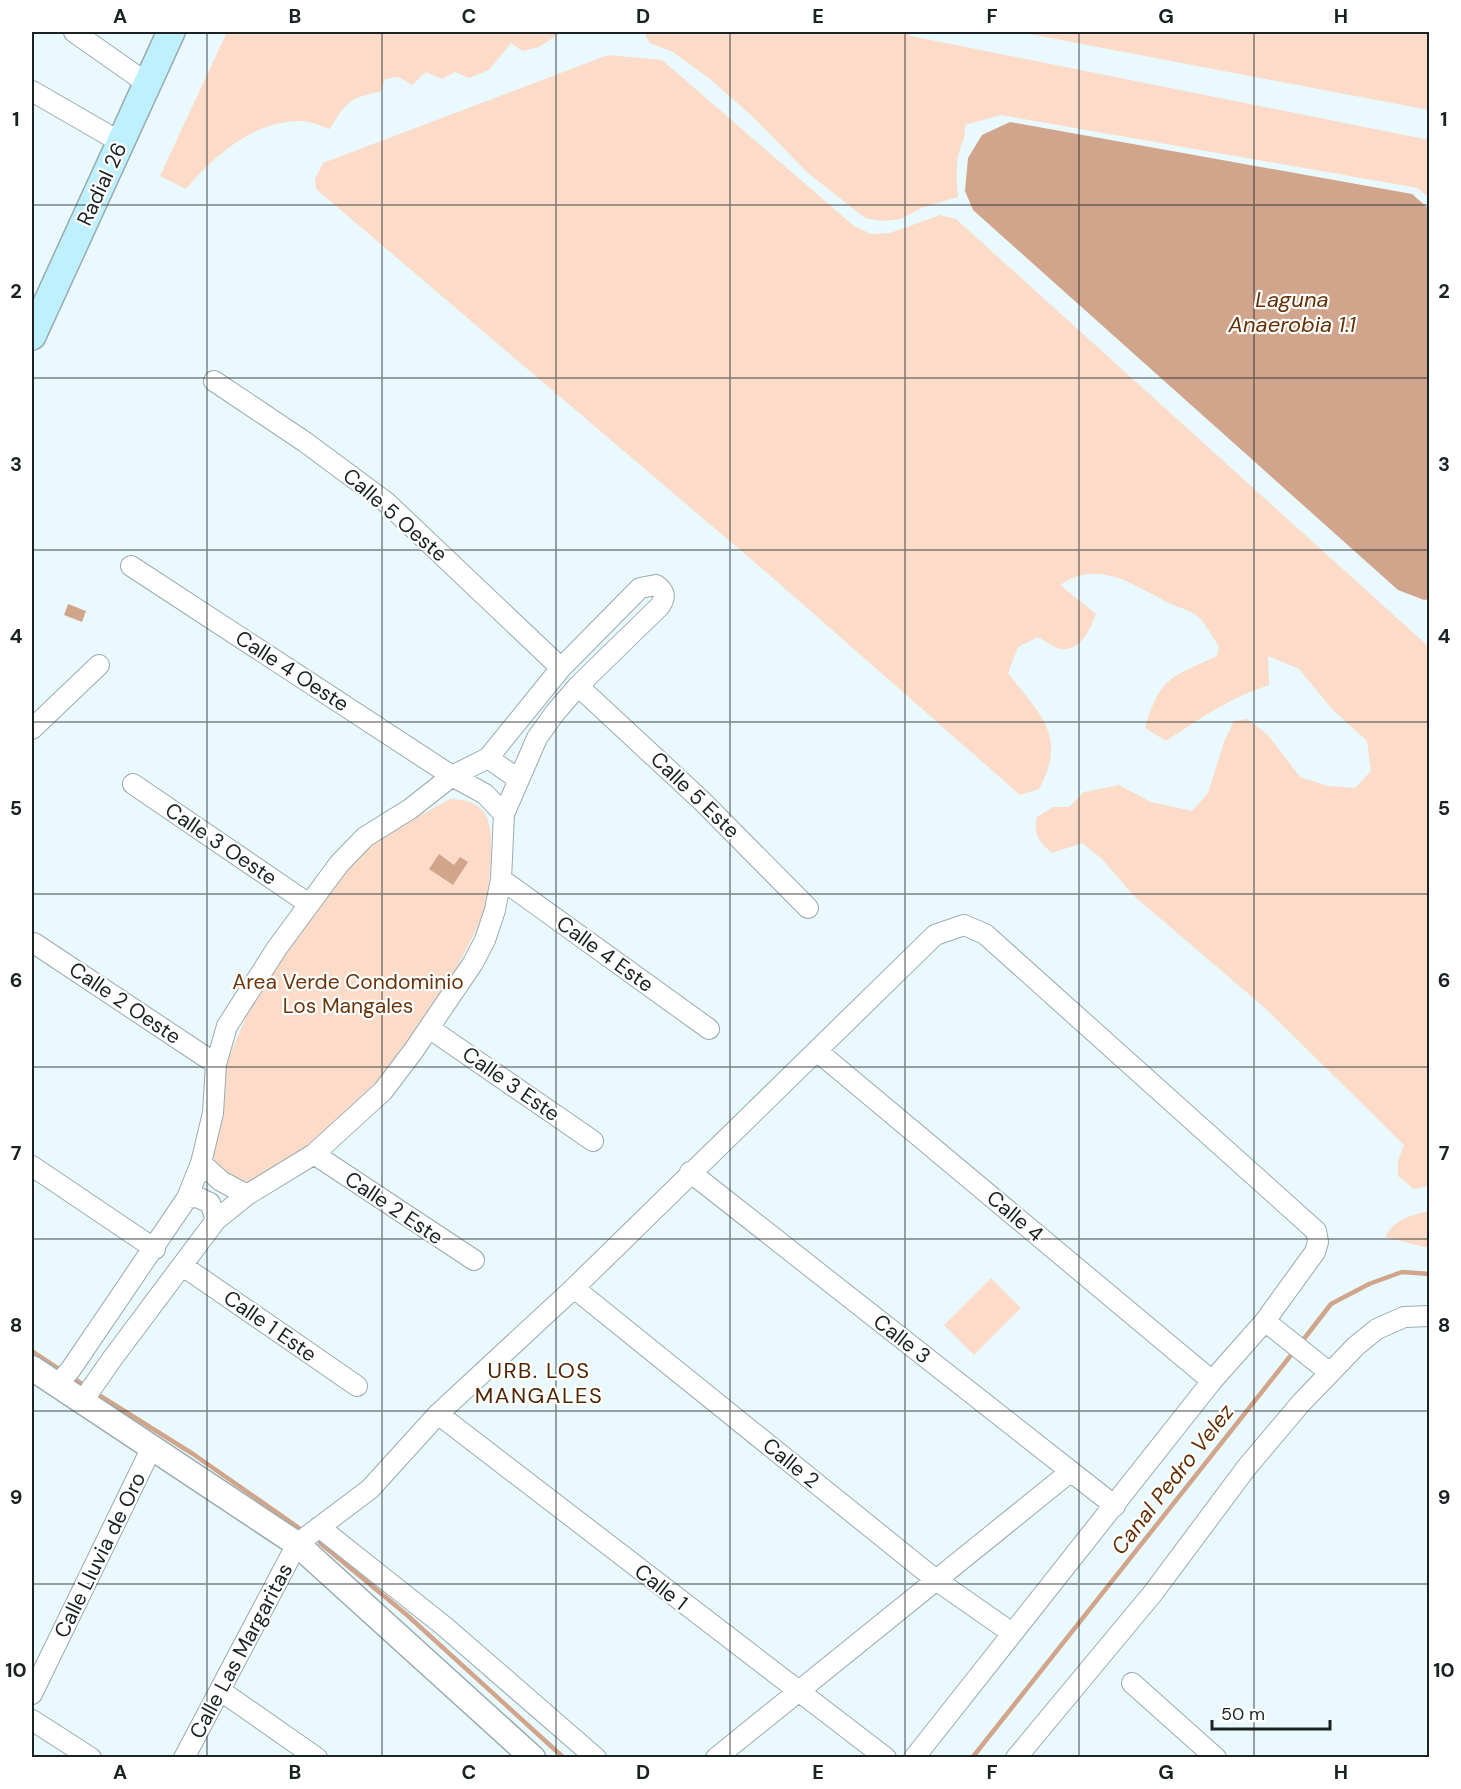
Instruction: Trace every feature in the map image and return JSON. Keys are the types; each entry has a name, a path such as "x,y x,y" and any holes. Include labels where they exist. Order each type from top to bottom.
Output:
{"main road":[{"name":"Radial 26","path":"32,336 171,32"}],"street":[{"path":"74,32 148,84"},
{"path":"32,91 122,143"},
{"name":"Calle 5 Oeste","path":"214,381 305,441 386,502 561,668"},
{"name":"Calle 4 Oeste","path":"131,566 452,776 485,794 504,814"},
{"path":"64,1377 155,1249 187,1198 201,1163 213,1113 216,1064 227,1026 242,1000 339,864 365,837 410,809 452,776 489,758 561,668 640,588 651,584 660,588 665,597 660,606 578,686 537,738 504,814 501,879 495,910 484,940 473,963 429,1028 383,1091 314,1154 247,1195 216,1220 90,1393"},
{"path":"32,729 99,665"},
{"name":"Calle 5 Este","path":"578,686 710,809 808,908"},
{"path":"489,758 518,779"},
{"name":"Calle 3 Oeste","path":"133,784 309,904"},
{"name":"Calle 4 Este","path":"501,879 709,1029"},
{"path":"297,1544 370,1489 438,1414 574,1288 690,1172 936,935 964,925 985,934 1316,1231 1318,1242 1316,1252 1265,1321 1212,1381 914,1758"},
{"name":"Calle 2 Oeste","path":"34,943 216,1064"},
{"name":"Calle 3 Este","path":"429,1028 593,1141"},
{"name":"Calle 4","path":"817,1051 1212,1381"},
{"name":"Calle 2 Este","path":"314,1154 474,1260"},
{"path":"201,1163 221,1181 247,1195"},
{"path":"32,1166 155,1249"},
{"name":"Calle 3","path":"690,1172 1115,1506"},
{"path":"187,1198 197,1197 210,1203 216,1220"},
{"name":"Calle 1 Este","path":"183,1266 357,1386"},
{"name":"Calle 2","path":"574,1288 936,1580 1012,1634"},
{"path":"1016,1758 1153,1593 1324,1368 1377,1329 1404,1317 1430,1317"},
{"path":"1265,1321 1324,1368"},
{"path":"32,1368 64,1377 90,1393 152,1448 297,1544 534,1758"},
{"name":"Calle 1","path":"438,1414 886,1758"},
{"name":"Calle Lluvia de Oro","path":"32,1694 152,1448"},
{"path":"716,1758 1070,1472"},
{"path":"320,1527 444,1626 596,1758"},
{"name":"Calle Las Margaritas","path":"184,1758 297,1544"},
{"path":"1132,1683 1216,1758"},
{"path":"221,1690 317,1758"},
{"path":"32,1720 91,1758"}],"green space":[{"path":"227,32 562,32 539,47 522,51 511,43 489,70 469,78 455,72 442,79 426,72 412,85 399,77 385,79 380,92 362,96 349,103 330,129 303,121 265,127 235,143 222,153 186,189 160,176"},
{"path":"651,32 907,32 911,36 1429,140 1429,198 1418,188 1001,115 965,125 957,164 958,197 921,208 901,219 883,221 865,218 808,173 753,117 711,80 673,52 650,43 645,35"},
{"path":"1019,32 1429,32 1429,110"},
{"path":"608,55 662,60 854,226 871,234 890,233 940,215 956,219 1429,647 1429,1186 1414,1189 1398,1176 1398,1161 1404,1145 1265,1008 1134,896 1103,860 1082,843 1052,853 1040,841 1037,833 1037,817 1053,807 1069,807 1084,792 1119,785 1151,802 1192,811 1208,793 1224,742 1234,721 1247,719 1268,735 1300,777 1328,786 1355,788 1371,771 1367,741 1332,709 1299,669 1268,656 1269,685 1228,702 1166,741 1145,728 1157,697 1170,680 1178,674 1217,656 1219,646 1204,623 1190,611 1113,576 1087,574 1074,578 1060,585 1096,614 1084,638 1074,647 1060,649 1038,637 1018,647 1008,673 1040,714 1050,740 1051,754 1039,789 1020,795 773,578 316,189 315,179 323,163"},
{"name":"Area Verde Condominio Los Mangales","path":"450,799 470,802 483,811 490,826 491,835 489,877 484,909 475,933 455,970 401,1052 359,1101 335,1123 283,1162 252,1180 248,1182 230,1176 215,1162 212,1149 225,1096 226,1064 257,991 340,871 370,843"},
{"path":"1429,1211 1429,1248 1385,1237 1398,1222"},
{"path":"991,1278 1021,1308 974,1355 944,1325"}],"water":[{"name":"Laguna Anaerobia 1.1","path":"1010,122 1412,194 1429,209 1429,599 1424,600 1398,590 973,210 965,191 968,158 982,135"},
{"path":"68,604 86,611 82,622 64,615"},
{"path":"439,854 454,865 460,857 468,862 453,885 429,869"}],"waterway":[{"name":"Canal Pedro Velez","path":"1300,1344 1331,1304 1369,1284 1402,1272 1430,1274"},
{"name":"Canal Pedro Velez","path":"972,1758 1295,1350"},
{"path":"32,1351 62,1371"},
{"path":"72,1377 87,1387"},
{"path":"94,1392 193,1454 299,1528"},
{"path":"320,1543 407,1615 564,1758"}],"district":[{"name":"URB. LOS MANGALES","path":"539,1382"}]}
